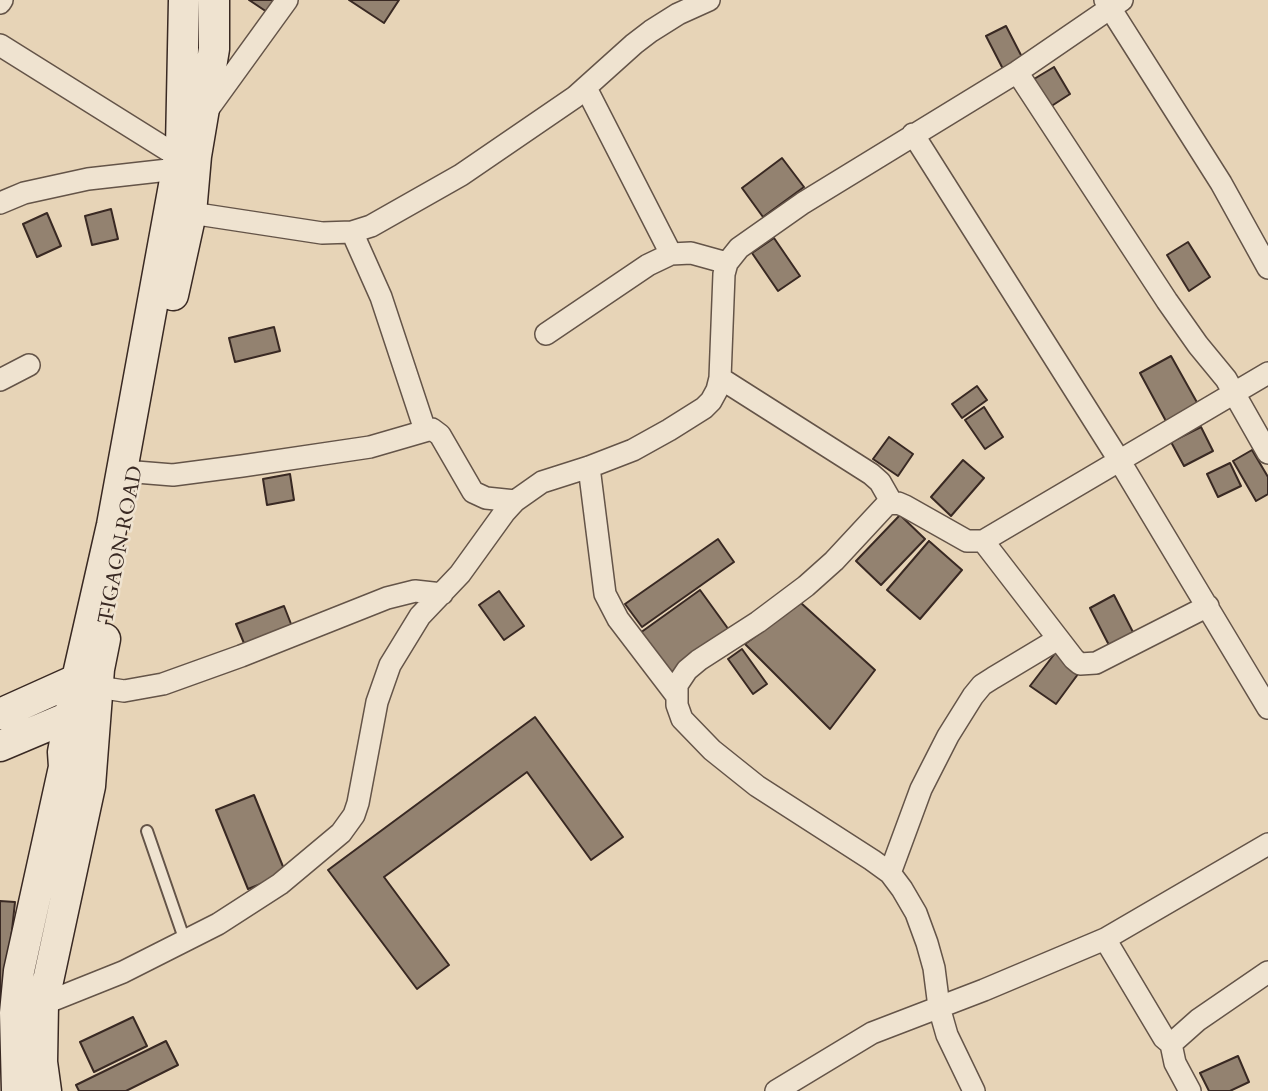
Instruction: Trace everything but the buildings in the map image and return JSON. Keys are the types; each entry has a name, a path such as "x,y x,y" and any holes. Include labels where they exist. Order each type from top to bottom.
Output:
{"street":[{"name":"TIGAON ROAD","path":"17,1091 15,1013 19,971 64,767 84,698 136,472 191,213 196,156 184,145 184,0"},
{"name":"TIGAON ROAD","path":"184,145 214,49 214,0"},
{"path":"84,698 111,525 184,145 287,0"},
{"path":"191,213 322,233 352,232 371,226 461,175 586,88 651,31 678,14 709,0"},
{"path":"43,1004 122,972 218,924 280,884 349,824 358,803 377,702 383,682 401,644 420,616 466,566 515,500 542,482 633,450 704,408 717,390 720,378 724,274 727,263 739,248 913,134 1017,72 1112,2 1214,172 1261,238 1268,268"},
{"path":"0,45 184,145"},
{"path":"1017,72 1167,301 1234,392 1268,453"},
{"path":"586,88 671,254"},
{"path":"913,134 1119,460 1268,708"},
{"path":"1,200 89,179 184,145"},
{"path":"352,232 381,297 425,430"},
{"path":"546,334 648,265 671,254 691,253 727,263"},
{"path":"0,380 29,365"},
{"path":"974,1091 947,1035 927,943 916,914 902,889 890,873 731,767 694,733 682,719 677,705 676,695 681,677 699,660 758,622 806,586 834,561 882,509 892,503 905,506 967,541 983,541 1268,373"},
{"path":"720,378 871,474 880,482 892,503"},
{"path":"136,472 173,475 282,460 370,447 432,429 440,435 473,492 486,498 515,500"},
{"path":"589,467 605,594 618,619 676,695"},
{"path":"983,541 1074,659 1088,665 1208,606"},
{"path":"0,714 163,684 387,598 415,591 442,594"},
{"path":"890,873 921,789 965,707 982,685 1058,639"},
{"name":"TIGAON ROAD","path":"46,1091 42,1062 43,1004 90,786 84,698"},
{"path":"0,746 84,698"},
{"path":"776,1091 872,1033 1105,939 1268,844"},
{"path":"1105,939 1164,1038 1171,1044 1175,1063 1190,1091"},
{"path":"1171,1044 1198,1020 1268,972"}],"lane":[{"path":"147,831 185,940"}]}
